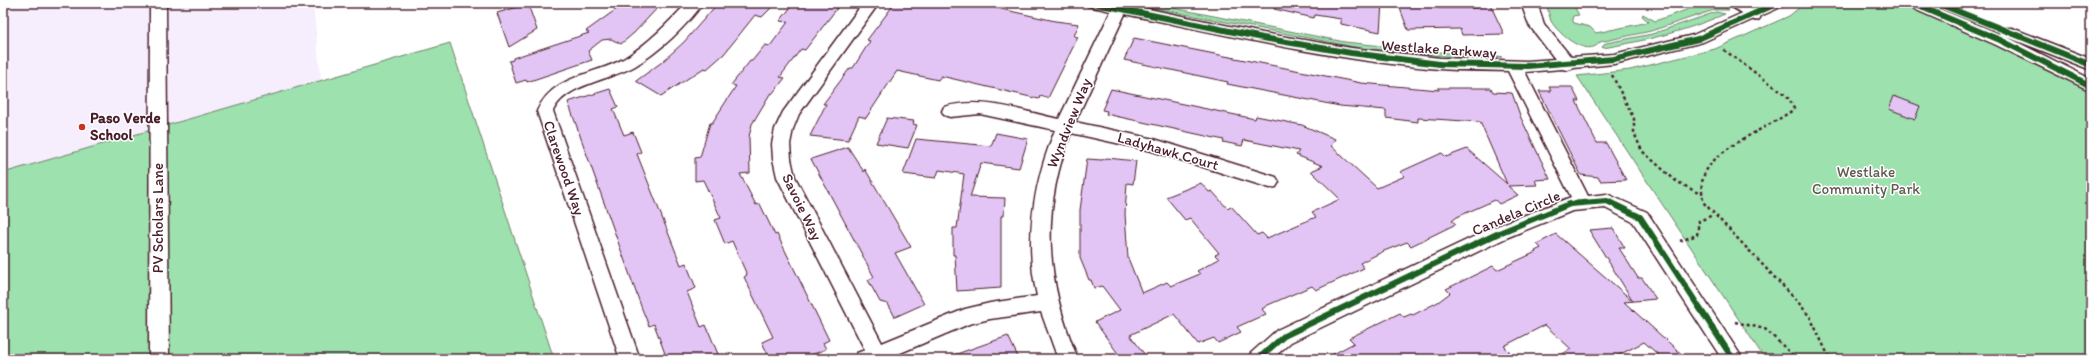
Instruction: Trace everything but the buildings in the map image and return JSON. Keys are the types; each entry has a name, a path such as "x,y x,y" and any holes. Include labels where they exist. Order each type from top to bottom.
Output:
{"street":[{"name":"Clarewood Way","path":"630,359 545,111 547,103 561,90 618,68 649,49 661,40 695,3"},
{"name":"Savoie Way","path":"870,356 786,177 781,162 780,146 782,130 791,112 871,3"},
{"name":"Westlake Parkway","path":"1093,3 1334,51 1384,59 1424,63 1514,66 1568,65 1652,51 1692,41 1728,28 1756,16 1778,3"},
{"path":"1529,3 1537,25 1568,65"},
{"path":"1912,3 2000,40 2091,86"},
{"path":"1937,3 2091,65"},
{"name":"PV Scholars Lane","path":"159,4 159,359"},
{"name":"Wyndview Way","path":"1068,359 1058,339 1048,303 1041,236 1044,197 1050,167 1065,125 1120,8"},
{"name":"Candela Circle","path":"1514,66 1583,203"},
{"name":"Ladyhawk Court","path":"950,111 980,108 1065,125 1154,145 1270,182"},
{"name":"Candela Circle","path":"1258,359 1284,336 1499,232 1570,204 1607,201 1640,218 1733,359"},
{"path":"870,356 966,317 990,311 1048,303"}],"lane":[{"path":"1734,3 1756,16"}],"path":[{"path":"1724,50 1769,84 1783,92 1790,100 1794,109 1785,118 1726,149 1709,163 1700,190 1703,202 1713,215 1798,302 1810,317 1830,359"},
{"path":"1612,75 1634,119 1634,132 1642,151 1676,181 1686,188 1701,194"},
{"path":"1680,241 1697,235 1699,221 1713,215"},
{"path":"1735,322 1763,327 1776,336 1784,348 1797,359"}],"shaded area":[{"name":"Paso Verde School","path":"3,3 313,3 321,81 3,173"}],"green space":[{"path":"1128,3 1148,3 1345,42 1449,53 1490,54 1502,57 1453,57 1365,49"},
{"path":"1546,3 1592,3 1575,8 1579,15 1573,16 1572,19 1574,23 1590,27 1596,33 1649,22 1642,16 1643,14 1655,21 1703,4 1701,3 1717,3 1729,10 1714,10 1651,31 1600,42 1595,47 1588,48 1574,43 1560,32 1551,21"},
{"name":"Westlake Community Park","path":"1805,3 1902,3 1936,15 2091,89 2091,359 1765,359 1577,76 1630,70 1715,49 1789,16"},
{"path":"1716,12 1725,14 1695,26 1665,35 1619,45 1602,47 1606,43 1652,34"},
{"path":"450,43 554,359 3,359 3,173"}],"cycle path":[{"path":"1093,3 1263,38 1351,53 1440,64 1527,66 1614,59 1698,39 1778,3"},
{"path":"1912,3 2000,40 2091,86"},
{"path":"1937,3 2091,65"},
{"path":"1258,359 1284,336 1499,233 1570,204 1607,201 1640,217 1733,359"}],"place":[{"name":"Paso Verde School","path":"82,127"}]}
